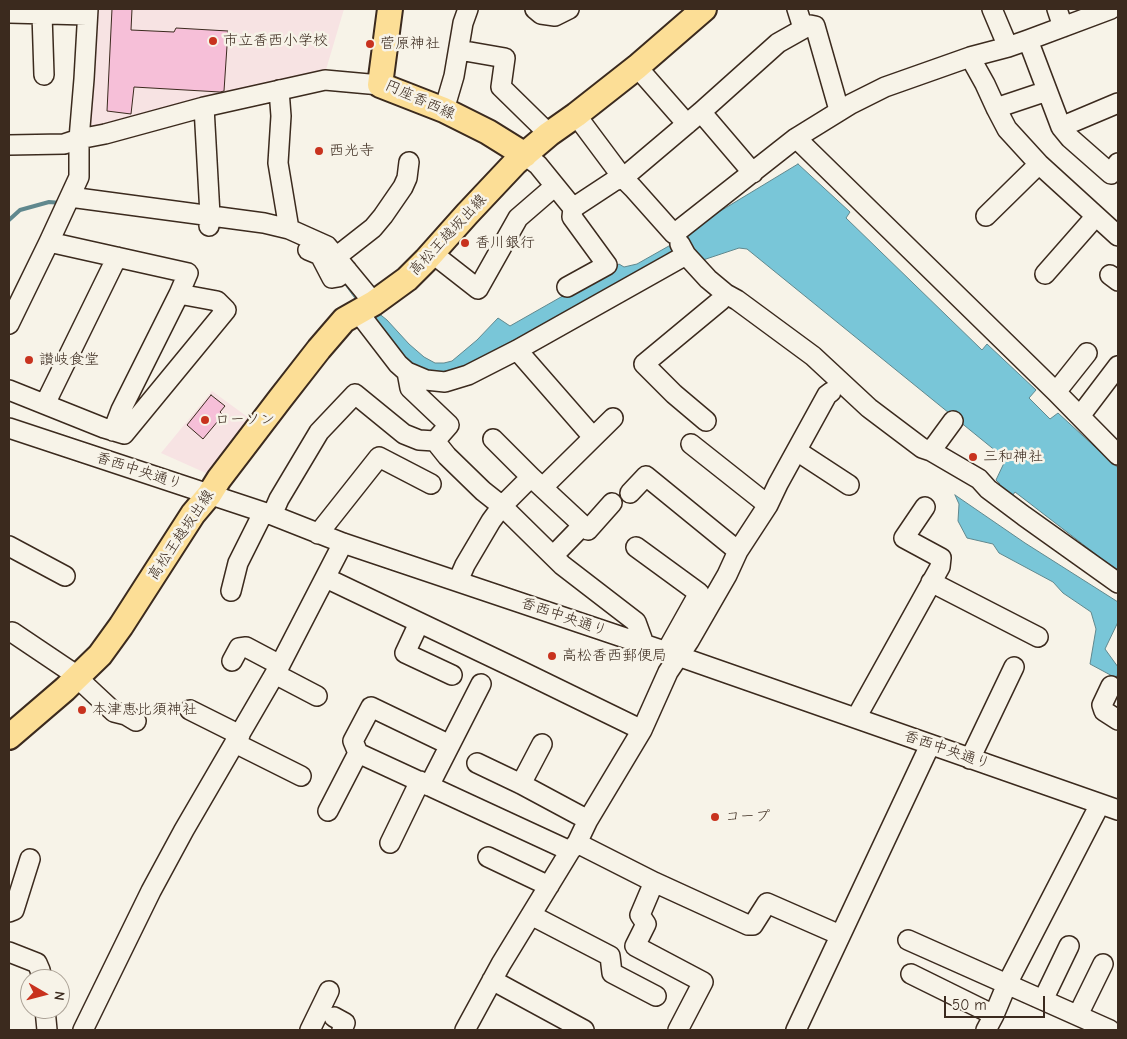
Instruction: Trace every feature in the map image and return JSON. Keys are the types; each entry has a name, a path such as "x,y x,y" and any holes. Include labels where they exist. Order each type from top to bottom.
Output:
{"main road":[{"name":"円座香西線","path":"390,9 380,85 444,110 488,132 525,155"},
{"name":"高松王越坂出線","path":"9,737 65,689 100,655 219,479 319,349 344,320 366,308 407,279 516,162 549,134 637,68 704,9"}],"street":[{"path":"444,110 454,76 463,23 468,9"},
{"path":"535,9 541,14 555,16 569,9"},
{"path":"797,9 812,21 839,110"},
{"path":"992,9 1008,47"},
{"path":"1057,9 1063,27"},
{"path":"67,203 210,220 264,223 289,229 332,261 366,308 398,364 407,372 426,380 445,382 468,375 517,350 680,245 753,173 796,138 839,110 884,87 970,57 1008,47 1111,9"},
{"path":"9,14 87,12 79,139 79,177 9,324"},
{"path":"42,14 44,75"},
{"path":"573,208 614,181 623,178 778,44 812,21"},
{"path":"1028,40 1061,127 1070,138 1111,174 1118,163"},
{"path":"459,50 505,58 501,87 549,134"},
{"path":"970,57 1008,129 1039,164 1118,236"},
{"path":"637,68 687,124"},
{"path":"9,145 64,144 204,108 325,80 380,85"},
{"path":"279,90 281,116 278,163 289,229"},
{"path":"996,108 1047,91"},
{"path":"1061,127 1118,103"},
{"path":"204,108 210,220"},
{"path":"701,112 753,173"},
{"path":"576,115 623,178 708,279 813,356 869,408 922,448 931,451 979,479 988,489 1024,516 1118,583"},
{"path":"796,138 1118,455"},
{"path":"525,155 538,165 573,208 572,217 607,266 568,287"},
{"path":"332,261 373,228 383,216 403,187 407,178 409,162"},
{"path":"986,216 1039,164"},
{"path":"432,253 478,289 518,218 555,186"},
{"path":"1045,274 1096,216"},
{"path":"210,220 265,233 332,261"},
{"path":"49,242 188,273 113,431"},
{"path":"1118,244 1118,251"},
{"path":"46,404 117,257"},
{"path":"9,390 104,428 124,434 226,310 217,301 179,294"},
{"path":"706,422 644,364 726,294"},
{"path":"517,350 593,437"},
{"path":"1056,392 1088,353"},
{"path":"1080,416 1118,366"},
{"path":"407,372 410,388 449,425 434,441"},
{"path":"672,654 689,641 727,575 738,551 768,505 827,396 831,392"},
{"path":"232,590 238,563 319,432 355,394 404,434 419,440 434,441 483,491 502,506 562,565 636,622 644,644"},
{"path":"458,581 465,566 502,506 537,482 593,437 613,418"},
{"path":"931,451 953,421"},
{"name":"香西中央通り","path":"9,428 268,514 343,543 644,644 1118,810"},
{"path":"493,439 588,530 612,503"},
{"path":"691,444 768,505"},
{"path":"797,451 849,485"},
{"path":"318,534 379,458 431,484"},
{"path":"630,493 646,476 738,551"},
{"path":"856,718 940,567 941,558 904,538 925,507"},
{"path":"553,556 583,525"},
{"path":"83,1030 151,891 184,830 278,669 343,543"},
{"path":"9,546 65,576"},
{"path":"465,1030 492,980 642,730 668,672 672,654 699,594 636,547"},
{"path":"326,578 642,730"},
{"path":"931,582 1038,637"},
{"path":"419,623 405,653 452,674"},
{"path":"10,633 70,671 114,712 126,715 136,721"},
{"path":"232,661 239,648 246,647 317,696"},
{"path":"970,759 1014,667"},
{"path":"390,843 450,745 481,684"},
{"path":"1111,686 1102,705 1104,711 1118,720"},
{"path":"450,745 371,707 353,741 358,753 748,925 752,925 767,903 840,935"},
{"path":"190,710 301,776"},
{"path":"521,784 542,744"},
{"path":"796,1030 930,745"},
{"path":"328,811 358,753"},
{"path":"477,763 588,820"},
{"path":"911,974 991,1022 1007,984 1100,804"},
{"path":"488,857 549,886"},
{"path":"9,912 14,910 30,859"},
{"path":"654,882 640,915 646,924 635,946 703,982 678,1030"},
{"path":"531,915 610,956 612,973 656,996"},
{"path":"908,940 1110,1030"},
{"path":"1043,1000 1069,946"},
{"path":"9,952 37,964 40,969"},
{"path":"1078,1016 1103,964"},
{"path":"492,980 562,1025 584,1030"},
{"path":"310,1030 329,991"}],"shaded area":[{"name":"市立香西小学校","path":"93,9 344,9 325,73 103,128 86,124"},
{"path":"212,391 253,421 215,473 208,474 161,453"}],"water":[{"path":"798,164 850,212 846,218 982,350 987,344 1036,390 1029,398 1050,419 1058,413 1118,468 1118,570 1015,492 1010,499 995,488 1000,484 996,480 1004,463 1002,456 747,249 739,248 700,261 689,249 472,367 447,376 411,369 343,282 350,277 377,312 424,357 435,363 452,361 477,340 498,318 510,326 619,264 624,267 637,264 683,238 689,230"},
{"path":"955,495 1025,543 1118,602 1118,622 1105,649 1118,667 1116,678 1090,664 1096,629 1091,612 1063,593 1053,582 999,553 993,544 967,538 958,521 959,504"}],"building":[{"path":"112,9 132,9 131,30 174,32 176,28 228,31 224,91 134,87 131,114 107,111"},
{"name":"ローソン","path":"211,395 225,406 220,412 223,415 203,439 187,425"}],"waterway":[{"path":"9,220 20,210 49,202 61,203"}],"place":[{"name":"市立香西小学校","path":"213,41"},
{"name":"菅原神社","path":"370,44"},
{"name":"西光寺","path":"319,151"},
{"name":"香川銀行","path":"465,243"},
{"name":"讃岐食堂","path":"29,360"},
{"name":"ローソン","path":"205,420"},
{"name":"三和神社","path":"973,457"},
{"name":"高松香西郵便局","path":"552,656"},
{"name":"本津恵比須神社","path":"82,710"},
{"name":"コープ","path":"715,817"}]}
